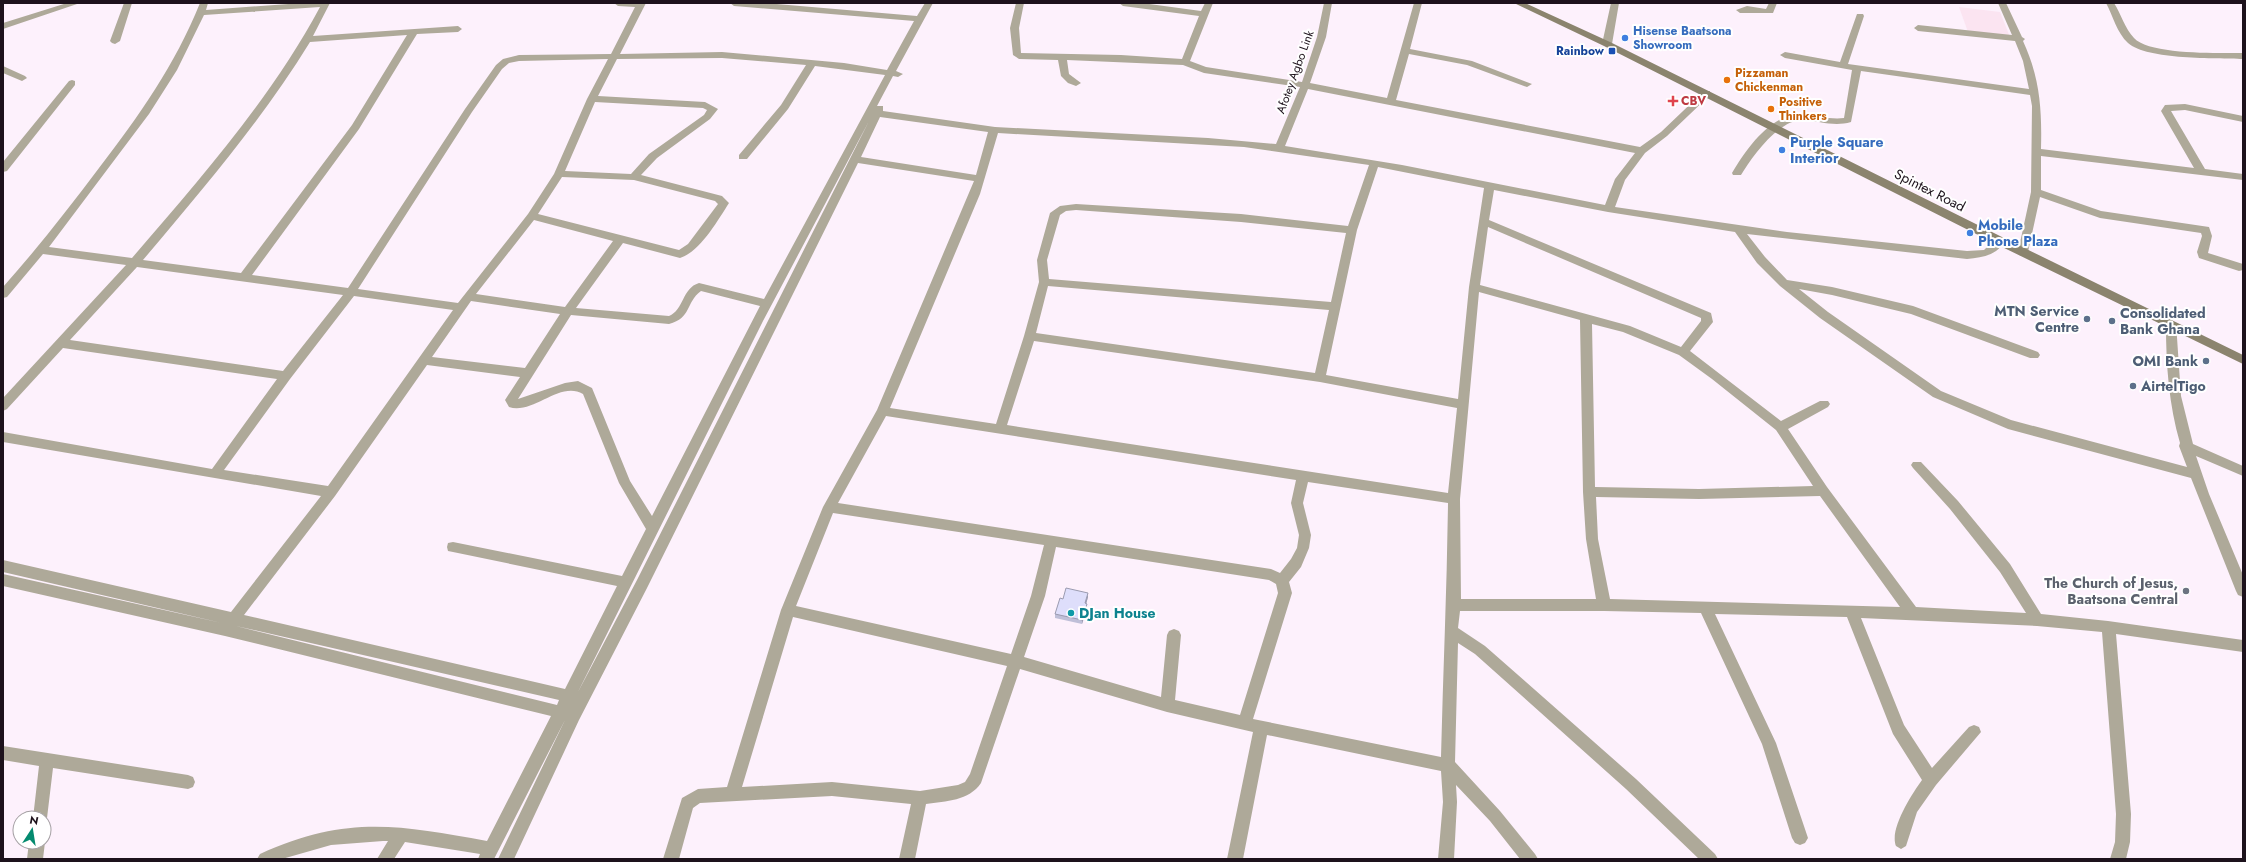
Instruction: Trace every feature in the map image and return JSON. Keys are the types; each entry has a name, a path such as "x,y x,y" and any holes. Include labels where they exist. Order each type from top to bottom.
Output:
{"main road":[{"name":"Spintex Road","path":"1518,3 1529,5 1707,93 2000,242 2243,360"}],"street":[{"path":"3,26 76,3"},
{"path":"115,41 128,3"},
{"path":"3,294 42,250 148,111 176,67 204,3"},
{"path":"225,630 331,492 422,360 468,296 532,216 559,174 592,99 641,4 618,3"},
{"path":"734,3 920,19"},
{"path":"895,73 929,3"},
{"path":"576,698 625,582 652,527 768,304 895,73 937,3"},
{"path":"1020,3 1014,22 1016,53 1024,57 1147,59 1185,62 1209,71 1304,85 1642,151"},
{"path":"1123,3 1204,14"},
{"path":"1185,62 1209,3"},
{"name":"Afotey Agbo Link","path":"1279,148 1318,46 1326,19 1328,3"},
{"path":"1391,102 1418,3"},
{"path":"1608,44 1615,3"},
{"path":"1740,10 1748,9 1765,12 1770,11 1773,3"},
{"path":"2002,3 2020,39 2028,61 2035,93 2037,152 2036,192 2023,252"},
{"path":"2110,3 2131,41 2138,46 2155,51 2243,56"},
{"path":"200,13 325,4"},
{"path":"3,406 135,262 226,155 307,39 325,4"},
{"path":"1843,66 1860,16"},
{"path":"1918,28 2020,39"},
{"path":"307,39 458,29"},
{"path":"244,277 356,128 413,33"},
{"path":"1405,51 1469,63 1527,84"},
{"path":"215,474 286,376 351,292 463,117 499,67 506,61 519,58 697,54 812,63 895,73"},
{"path":"1785,56 1857,69 1950,79 2035,93"},
{"path":"1062,57 1063,74 1066,79 1076,83"},
{"path":"743,157 786,106 812,63"},
{"path":"3,69 22,78"},
{"path":"1737,173 1756,145 1787,120 1796,117 1838,121 1848,120 1857,69"},
{"path":"3,169 72,83"},
{"path":"1609,209 1620,179 1642,151 1664,134 1707,93"},
{"path":"592,99 705,105 713,109 707,117 653,156 634,177"},
{"path":"2201,171 2169,116 2166,110 2168,107 2185,107 2243,119"},
{"path":"873,113 994,130 1184,140 1279,148 1374,164 1609,209 1739,230 1967,255 1987,253 2000,242"},
{"path":"265,859 304,843 335,836 401,834 489,854 576,698 856,159 873,113"},
{"path":"732,795 788,610 829,507 883,412 979,178 994,130"},
{"path":"2037,152 2243,177"},
{"path":"856,159 979,178"},
{"path":"1320,378 1352,230 1374,164"},
{"path":"532,216 672,252 684,253 692,247 724,204 718,198 634,177 559,174"},
{"path":"1446,859 1450,802 1448,765 1451,631 1454,605 1454,499 1474,288 1489,186"},
{"path":"2036,192 2100,214 2204,230 2207,236 2202,252 2203,255 2239,267"},
{"path":"1000,429 1030,336 1044,282 1042,260 1055,213 1072,207 1241,218 1352,230"},
{"path":"1483,221 1706,316 1707,322 1683,352"},
{"path":"1739,230 1761,260 1784,283 1820,312 1937,394 2008,424 2196,474"},
{"path":"620,239 568,311 511,400 513,404 524,402 565,387 578,385 588,391 625,483 652,527"},
{"path":"42,250 460,308"},
{"path":"1044,282 1335,306"},
{"path":"1784,283 1840,292 1913,310 2034,355"},
{"path":"468,296 568,311 675,319 681,315 692,290 698,288 768,304"},
{"path":"1474,288 1626,329 1683,352 1716,376 1780,428 1823,491 1912,614"},
{"path":"1586,318 1588,492 1592,539 1604,605"},
{"path":"2172,326 2171,370 2185,446 2243,591"},
{"path":"1030,336 1320,378 1462,404"},
{"path":"61,343 286,376"},
{"path":"422,360 527,373"},
{"path":"1780,428 1824,404"},
{"path":"883,412 1454,499"},
{"path":"3,437 215,474 331,492"},
{"path":"2185,446 2243,471"},
{"path":"1917,465 1954,505 2005,568 2037,620"},
{"path":"1282,581 1296,563 1303,548 1304,528 1297,503 1303,476"},
{"path":"1588,492 1699,494 1823,491"},
{"path":"829,507 1271,575 1282,581 1285,593 1245,723"},
{"path":"671,859 687,803 698,796 832,789 920,798 959,792 970,787 973,783 1038,596 1051,542"},
{"path":"453,547 625,582"},
{"path":"3,566 576,698"},
{"path":"3,580 225,630 567,714"},
{"path":"1454,605 1604,605 1912,614 2037,620 2108,627 2243,646"},
{"path":"1706,609 1769,743 1800,838"},
{"path":"788,610 1015,661 1168,705 1261,727 1448,765 1495,816 1530,859"},
{"path":"1852,612 1898,729 1931,780"},
{"path":"2108,627 2119,730 2124,819 2118,859"},
{"path":"1451,631 1480,650 1625,779 1710,859"},
{"path":"1168,705 1174,635"},
{"path":"506,859 567,714"},
{"path":"1235,859 1261,727"},
{"path":"1901,841 1911,808 1931,780 1974,732"},
{"path":"3,754 188,782"},
{"path":"41,810 47,760"},
{"path":"907,859 920,798"},
{"path":"386,859 401,834"}],"shaded area":[{"path":"1959,7 2000,12 2010,37 1968,32"}],"building":[{"name":"DJan House","path":"1066,588 1088,593 1085,603 1087,604 1082,620 1055,614 1060,598 1063,599"}],"place":[{"name":"Hisense Baatsona Showroom","path":"1625,38"},
{"name":"Rainbow","path":"1612,51"},
{"name":"Pizzaman Chickenman","path":"1727,80"},
{"name":"CBV","path":"1673,101"},
{"name":"Positive Thinkers","path":"1771,109"},
{"name":"Purple Square Interior","path":"1782,150"},
{"name":"Mobile Phone Plaza","path":"1970,233"},
{"name":"MTN Service Centre","path":"2087,319"},
{"name":"Consolidated Bank Ghana","path":"2112,321"},
{"name":"OMI Bank","path":"2206,361"},
{"name":"AirtelTigo","path":"2133,386"},
{"name":"The Church of Jesus, Baatsona Central","path":"2186,591"},
{"name":"DJan House","path":"1071,613"}]}
